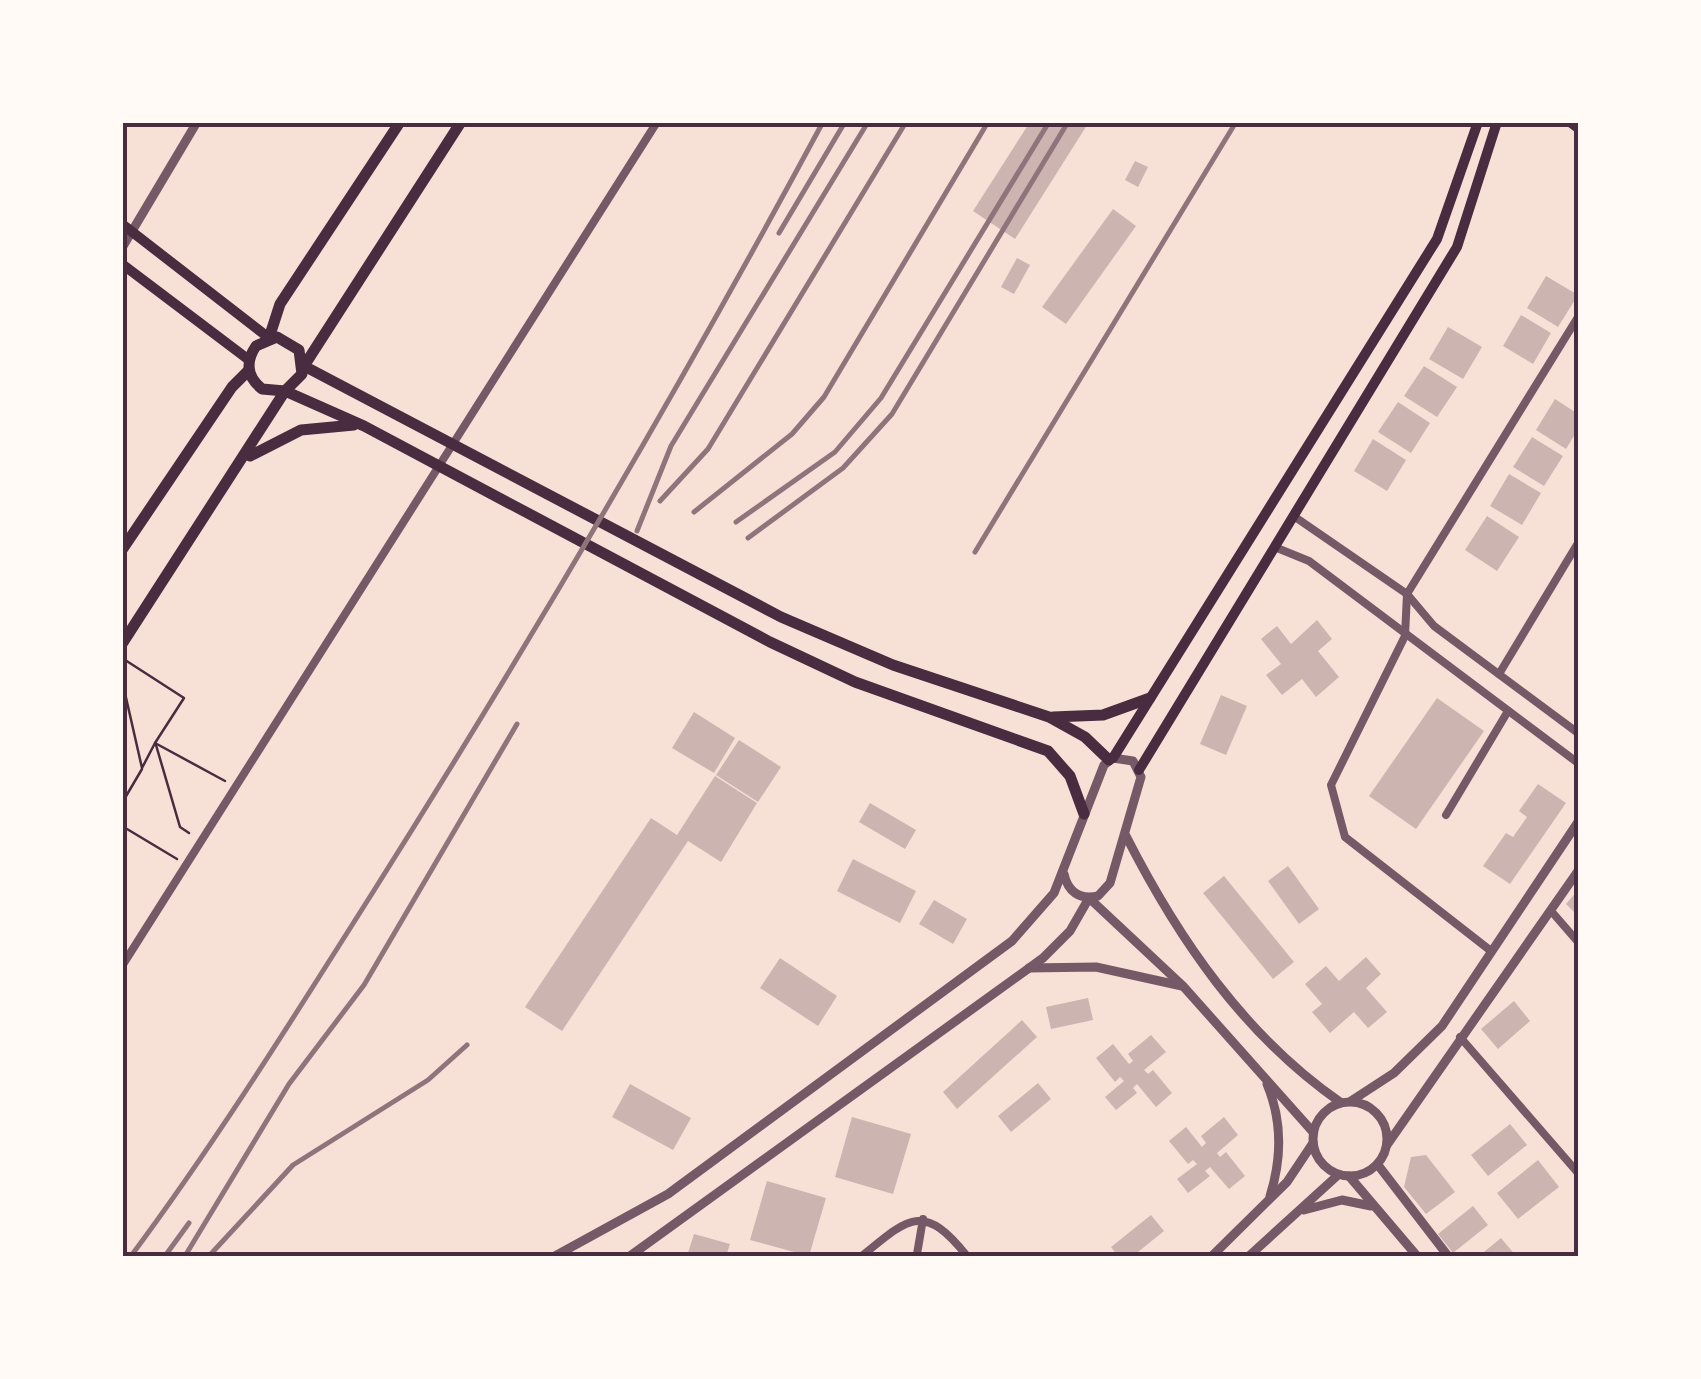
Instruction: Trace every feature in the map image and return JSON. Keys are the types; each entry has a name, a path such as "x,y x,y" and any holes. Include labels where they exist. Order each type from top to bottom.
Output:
{"main road":[{"path":"122,550 249,365 256,346 269,338 280,304 400,122"},
{"path":"122,644 286,391 298,382 304,366 461,122"},
{"path":"122,224 269,338 293,344 304,366 781,617 893,666 1049,717 1111,759 1437,239 1478,122"},
{"path":"1140,770 1457,247 1496,122"},
{"path":"1570,122 1578,128"},
{"path":"122,264 249,365 262,389 286,391 364,426 770,642 855,682 1048,752 1070,776 1084,814"},
{"path":"243,462 301,430 332,424 364,426"},
{"path":"1049,717 1103,715 1150,698"}],"street":[{"path":"122,248 197,122"},
{"path":"122,966 657,122"},
{"path":"1491,952 1345,837 1332,785 1405,636 1407,594 1578,318"},
{"path":"1296,517 1407,594 1434,626 1578,733"},
{"path":"1499,674 1578,544"},
{"path":"1277,548 1309,560 1578,763"},
{"path":"1446,815 1508,711"},
{"path":"557,1256 668,1194 1012,942 1042,910 1064,874 1084,814 1111,759 1133,762 1140,770 1126,836 1110,883 1105,891 1089,898 1058,946 630,1256"},
{"path":"1212,1256 1268,1200 1313,1138 1322,1113 1346,1102 1420,1051 1442,1026 1578,822"},
{"path":"1126,836 1191,950 1274,1050 1346,1102 1379,1115 1387,1146"},
{"path":"1249,1256 1344,1176 1378,1164 1460,1036 1578,871"},
{"path":"1064,874 1072,891 1089,898 1183,986 1313,1138 1321,1162 1344,1176 1417,1256"},
{"path":"1552,912 1578,942"},
{"path":"1027,968 1096,968 1183,986"},
{"path":"1460,1036 1578,1173"},
{"path":"1264,1077 1279,1129 1278,1165 1268,1200"},
{"path":"1378,1164 1448,1256"},
{"path":"1297,1213 1342,1200 1376,1208"},
{"path":"923,1219 912,1255 929,1256"},
{"path":"862,1256 907,1221 923,1219 951,1236 968,1256"}],"path":[{"path":"122,658 184,698 122,803"},
{"path":"122,680 142,768"},
{"path":"156,743 235,786"},
{"path":"156,743 180,826 201,842"},
{"path":"122,826 186,865"}],"building":[{"path":"1030,122 1089,122 1015,239 973,211"},
{"path":"1135,161 1148,167 1138,187 1125,180"},
{"path":"1113,209 1136,226 1066,324 1042,307"},
{"path":"1017,258 1030,265 1014,294 1001,287"},
{"path":"1546,276 1578,295 1558,327 1527,308"},
{"path":"1521,315 1551,333 1533,364 1503,346"},
{"path":"1448,327 1482,347 1463,379 1429,359"},
{"path":"1424,366 1457,387 1437,417 1404,396"},
{"path":"1555,399 1578,414 1578,429 1566,449 1536,430"},
{"path":"1398,402 1430,423 1411,453 1378,432"},
{"path":"1532,437 1563,456 1544,486 1513,467"},
{"path":"1373,439 1406,460 1387,491 1354,471"},
{"path":"1509,474 1541,493 1522,525 1490,506"},
{"path":"1487,516 1519,537 1497,571 1465,550"},
{"path":"1317,620 1332,639 1318,651 1339,677 1316,697 1302,679 1282,695 1266,675 1281,664 1261,639 1277,626 1291,644"},
{"path":"1221,695 1247,706 1226,755 1200,744"},
{"path":"1437,698 1484,731 1416,829 1369,796"},
{"path":"694,712 735,738 714,773 672,748"},
{"path":"739,740 781,767 758,802 716,775"},
{"path":"715,776 757,803 721,862 688,841 562,1031 525,1007 651,818 677,835"},
{"path":"1538,784 1566,803 1510,884 1483,866 1506,833 1513,837 1527,817 1519,811"},
{"path":"870,803 916,830 905,849 859,822"},
{"path":"853,859 916,891 900,923 837,891"},
{"path":"1288,866 1319,909 1299,924 1268,881"},
{"path":"1224,876 1294,962 1273,979 1203,893"},
{"path":"1578,890 1578,916 1566,904"},
{"path":"934,900 967,919 953,944 919,924"},
{"path":"1366,957 1381,974 1366,988 1387,1012 1368,1028 1354,1012 1330,1033 1312,1012 1322,1004 1305,984 1326,966 1339,981"},
{"path":"780,958 837,996 818,1026 760,988"},
{"path":"1088,998 1093,1020 1051,1029 1046,1007"},
{"path":"1514,1001 1530,1021 1498,1049 1481,1029"},
{"path":"1022,1020 1037,1037 957,1109 943,1092"},
{"path":"1151,1035 1166,1052 1144,1070 1148,1074 1153,1070 1172,1093 1156,1107 1137,1084 1133,1088 1137,1093 1116,1110 1105,1097 1124,1081 1120,1077 1115,1082 1096,1058 1113,1044 1129,1064 1133,1061 1128,1054"},
{"path":"1038,1083 1051,1099 1011,1132 998,1116"},
{"path":"630,1084 691,1118 673,1150 612,1117"},
{"path":"852,1117 911,1134 893,1194 835,1177"},
{"path":"1224,1117 1238,1135 1217,1153 1220,1157 1226,1152 1245,1176 1229,1189 1210,1167 1205,1171 1210,1176 1188,1193 1177,1179 1197,1164 1193,1160 1188,1164 1169,1141 1186,1127 1202,1147 1206,1143 1201,1136"},
{"path":"1510,1124 1527,1145 1488,1176 1471,1155"},
{"path":"1426,1155 1455,1192 1426,1214 1404,1187 1411,1157"},
{"path":"1538,1160 1559,1187 1518,1219 1497,1193"},
{"path":"767,1181 826,1198 809,1256 750,1240"},
{"path":"1473,1206 1488,1225 1453,1253 1438,1234"},
{"path":"1151,1215 1164,1231 1133,1256 1118,1256 1111,1247"},
{"path":"694,1234 730,1244 726,1256 687,1256"},
{"path":"1501,1238 1516,1256 1479,1256"}],"railway":[{"path":"131,1256 255,1076 491,702 661,414 823,122"},
{"path":"779,233 845,122"},
{"path":"637,531 671,446 868,122"},
{"path":"660,501 708,449 906,122"},
{"path":"694,512 792,434 824,397 988,122"},
{"path":"736,522 835,452 881,398 1049,122"},
{"path":"748,538 843,468 892,414 1068,122"},
{"path":"975,552 1236,122"},
{"path":"185,1256 289,1084 364,985 517,724"},
{"path":"209,1256 293,1165 428,1080 467,1045"},
{"path":"165,1256 189,1223"}]}
